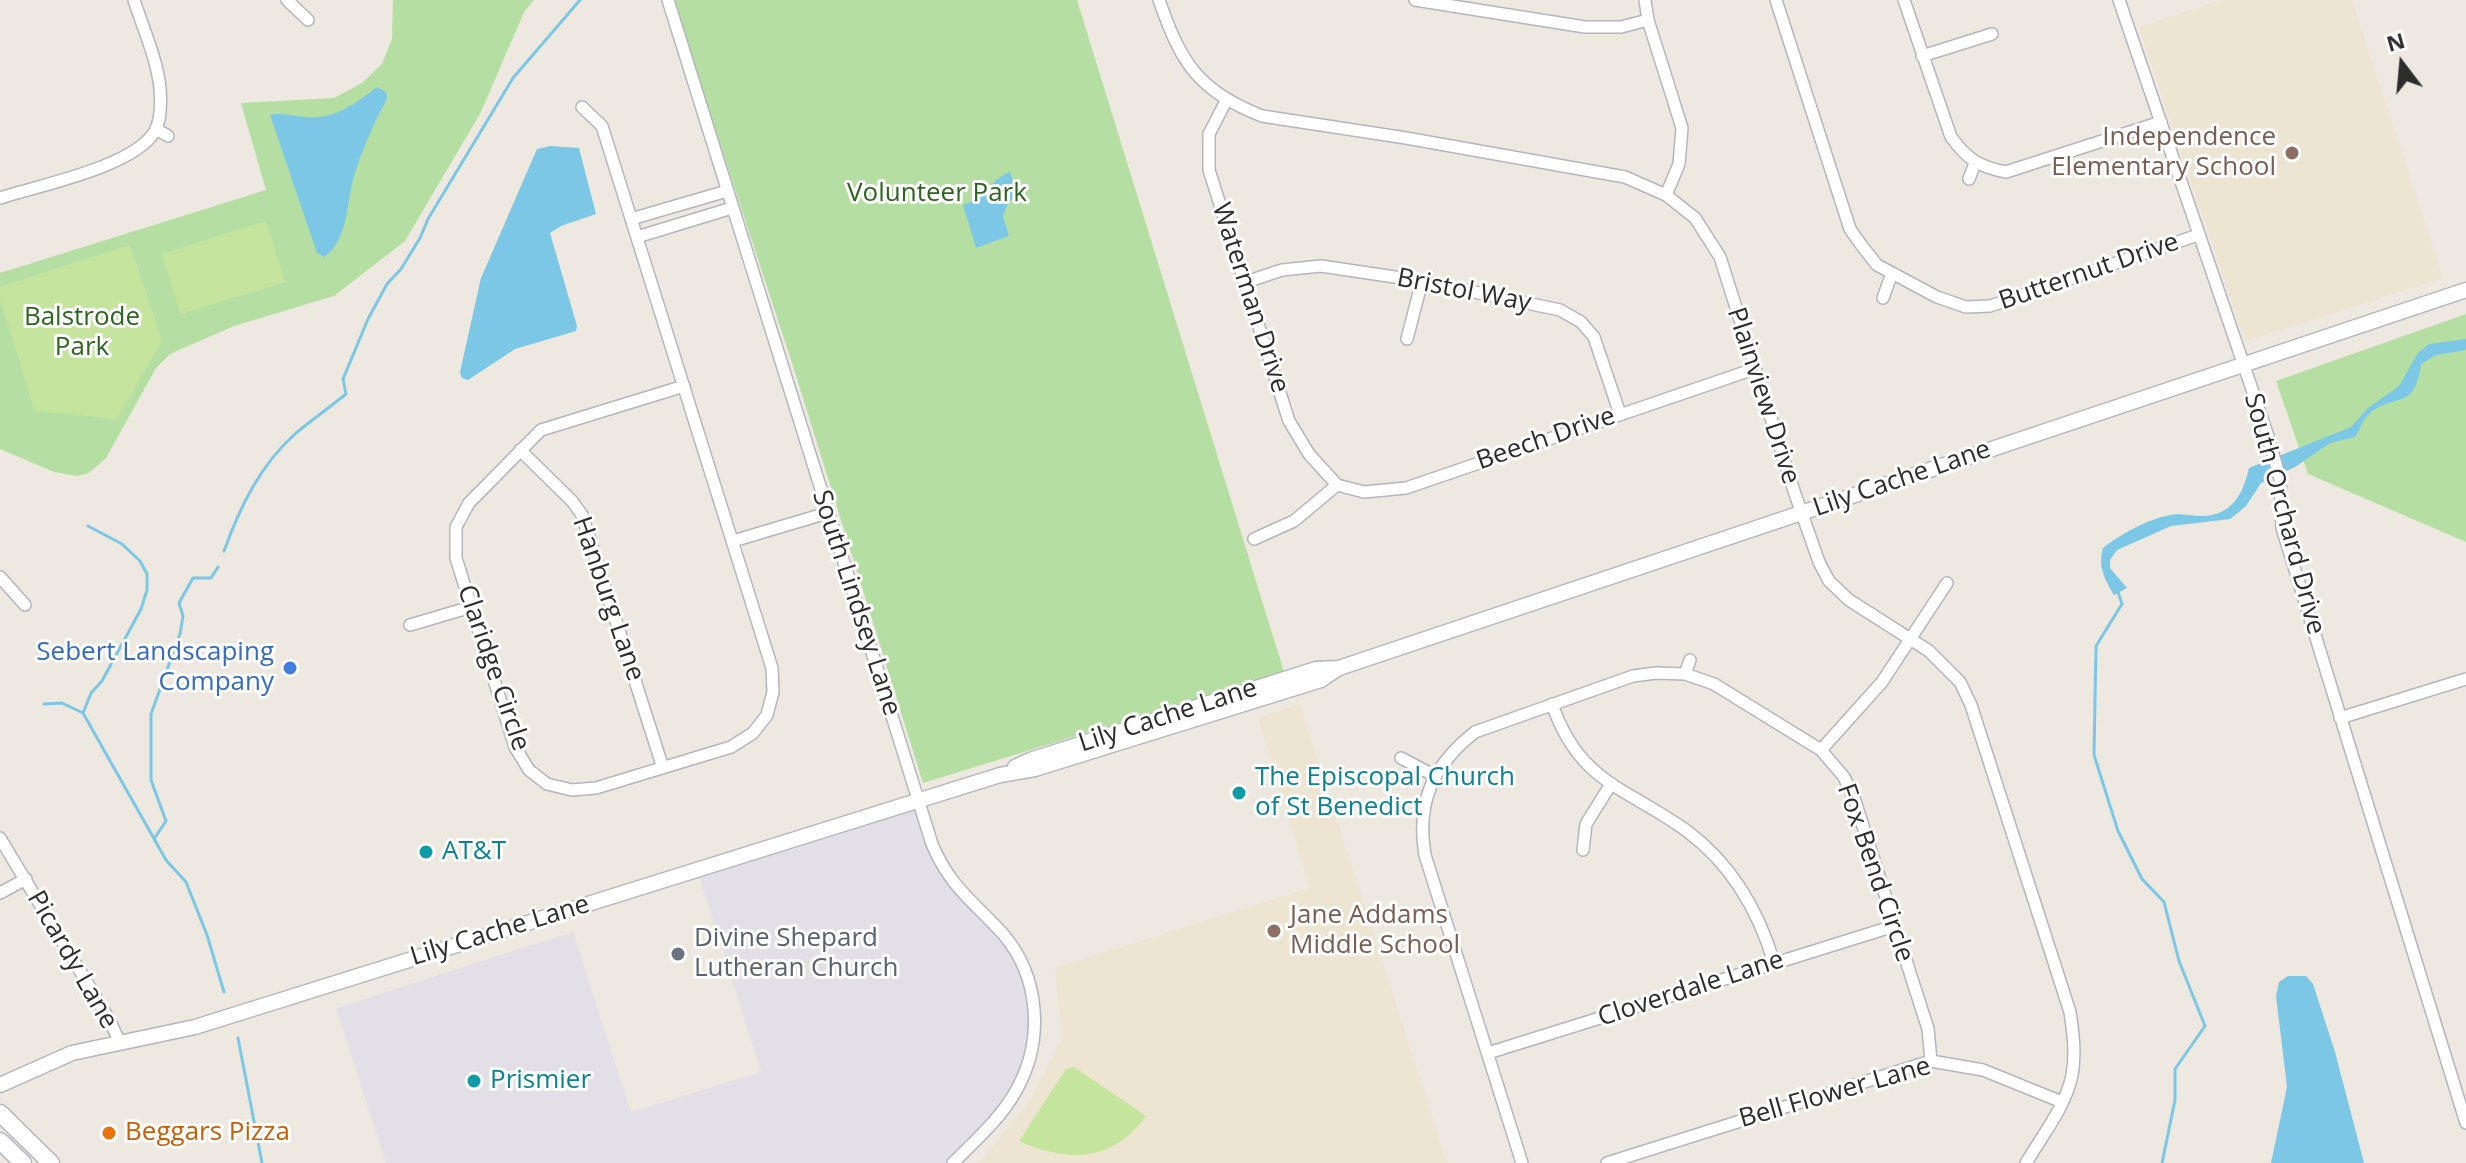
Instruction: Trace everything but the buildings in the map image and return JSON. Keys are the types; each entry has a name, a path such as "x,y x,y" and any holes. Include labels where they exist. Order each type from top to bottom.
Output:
{"main road":[{"path":"0,1113 51,1163"},
{"path":"0,1141 23,1163"}],"street":[{"path":"0,198 130,155 156,129 161,100 159,81 134,0"},
{"path":"287,0 308,20"},
{"name":"South Lindsey Lane","path":"668,0 932,844 949,878 1015,950 1026,971 1034,1003 1034,1040 1017,1089 1005,1108 953,1163"},
{"name":"Plainview Drive","path":"1159,0 1172,38 1191,69 1226,101 1262,116 1625,177 1666,195 1695,218 1720,257 1801,513 1829,581 1849,600 1945,664 1960,682 1971,705 2070,1012 2074,1041 2072,1075 2062,1102 2026,1163"},
{"path":"1415,0 1585,27 1621,27 1648,20"},
{"path":"1645,0 1648,20 1682,128 1679,164 1666,195"},
{"name":"Butternut Drive","path":"1776,0 1850,229 1877,265 1937,297 1966,307 1990,306 2198,235"},
{"path":"1904,0 1951,137 1964,156 1982,167 2006,172 2161,122"},
{"name":"South Orchard Drive","path":"2119,0 2271,447 2280,479 2282,528 2466,1123"},
{"path":"1922,56 1992,34"},
{"name":"Waterman Drive","path":"1226,101 1209,134 1209,170 1289,421 1309,454 1337,485"},
{"name":"Claridge Circle","path":"582,107 602,126 733,541 772,668 773,692 767,715 753,733 731,747 596,788 572,790 547,784 529,770 515,747 456,558 456,527 469,503 541,430 684,386"},
{"path":"156,129 168,136"},
{"path":"1969,179 1975,163"},
{"path":"631,219 727,191"},
{"path":"637,237 732,208"},
{"name":"Bristol Way","path":"1246,282 1282,270 1321,266 1422,281 1560,310 1581,322 1594,337 1620,414"},
{"path":"1883,298 1892,273"},
{"path":"1407,339 1422,281"},
{"name":"Lily Cache Lane","path":"0,1085 72,1053 195,1027 1000,775 1030,760 1299,674 1316,669 1339,668 2466,290"},
{"name":"Beech Drive","path":"1337,485 1364,492 1406,488 1754,369"},
{"name":"Hanburg Lane","path":"520,450 572,501 582,515 663,768"},
{"path":"1254,539 1294,521 1337,485"},
{"path":"733,541 827,513"},
{"path":"0,577 25,605"},
{"path":"1821,750 1882,682 1947,583"},
{"path":"410,625 471,607"},
{"path":"1685,674 1690,660"},
{"name":"Fox Bend Circle","path":"1522,1163 1425,855 1423,817 1427,794 1435,776 1475,732 1641,674 1685,674 1714,684 1821,750 1844,777 1855,801 1928,1029 1931,1061"},
{"path":"2340,718 2466,679"},
{"path":"1552,704 1563,734 1591,769 1688,832 1726,868 1758,917 1774,963"},
{"path":"1401,758 1435,776"},
{"path":"1583,850 1586,824 1611,784"},
{"name":"Picardy Lane","path":"0,838 109,1019 119,1041"},
{"path":"0,893 26,879"},
{"name":"Cloverdale Lane","path":"1488,1053 1894,926"},
{"name":"Bell Flower Lane","path":"1607,1163 1931,1061 1983,1070 2062,1102"}],"shaded area":[{"name":"Independence Elementary School","path":"2221,0 2352,0 2443,278 2245,341 2139,27"},
{"name":"Jane Addams Middle School","path":"1300,704 1447,1163 979,1163 1030,1101 1062,1038 1055,968 1310,888 1258,718"},
{"path":"915,807 930,853 943,879 1003,940 1015,960 1026,988 1030,1018 1028,1044 1020,1072 1004,1101 946,1163 386,1163 336,1008 573,932 631,1112 761,1072 699,876"}],"green space":[{"name":"Balstrode Park","path":"393,0 534,0 524,12 481,112 405,241 334,296 234,326 170,354 156,368 106,458 89,473 77,476 54,472 0,449 0,273 266,190 241,103 334,98 362,83 382,64 392,39"},
{"name":"Volunteer Park","path":"673,0 1077,0 1284,672 923,783 793,366"},
{"path":"266,221 285,282 181,314 162,254"},
{"path":"130,245 162,341 117,419 35,411 0,299 0,287"},
{"path":"2466,314 2466,542 2308,474 2276,381"},
{"path":"1074,1067 1146,1116 1119,1142 1088,1154 1054,1153 1019,1141 1066,1069"}],"water":[{"path":"377,87 386,92 387,99 357,166 342,231 332,250 324,257 317,253 270,115 318,117 337,113"},
{"path":"550,146 579,148 596,214 550,233 576,331 515,349 468,380 462,378 460,372 481,278 537,149"},
{"path":"1010,172 1018,198 1009,201 1003,216 1009,236 976,248 963,205"},
{"path":"2466,339 2466,350 2436,355 2421,364 2418,379 2409,395 2369,414 2355,437 2330,443 2295,467 2261,483 2246,506 2230,519 2171,526 2117,550 2110,560 2110,568 2127,588 2114,595 2102,567 2103,548 2135,528 2162,517 2212,515 2228,508 2239,495 2249,468 2351,427 2368,408 2399,386 2418,353 2429,344"},
{"path":"2288,976 2306,976 2313,984 2335,1052 2364,1163 2271,1163 2287,1087 2276,996 2279,982"}],"waterway":[{"path":"224,551 244,503 272,459 296,433 346,394 343,379 368,319 387,284 401,269 420,238 428,219 513,78 580,0"},
{"path":"83,713 91,693 102,681 141,609 147,590 147,574 140,561 122,544 88,526"},
{"path":"154,839 166,821 151,780 151,714 180,634 183,616 179,603 193,578 211,578 218,567"},
{"path":"2118,592 2122,604 2096,646 2094,755 2118,831 2142,879 2164,902 2179,961 2205,1026 2175,1069 2175,1100 2162,1163"},
{"path":"44,704 62,703 83,713 166,860 186,882 207,935 224,992"},
{"path":"238,1038 262,1163"}],"place":[{"name":"Independence Elementary School","path":"2292,153"},
{"name":"Sebert Landscaping Company","path":"290,668"},
{"name":"The Episcopal Church of St Benedict","path":"1239,793"},
{"name":"AT&T","path":"426,852"},
{"name":"Jane Addams Middle School","path":"1274,931"},
{"name":"Divine Shepard Lutheran Church","path":"678,954"},
{"name":"Prismier","path":"474,1081"},
{"name":"Beggars Pizza","path":"109,1133"}]}
